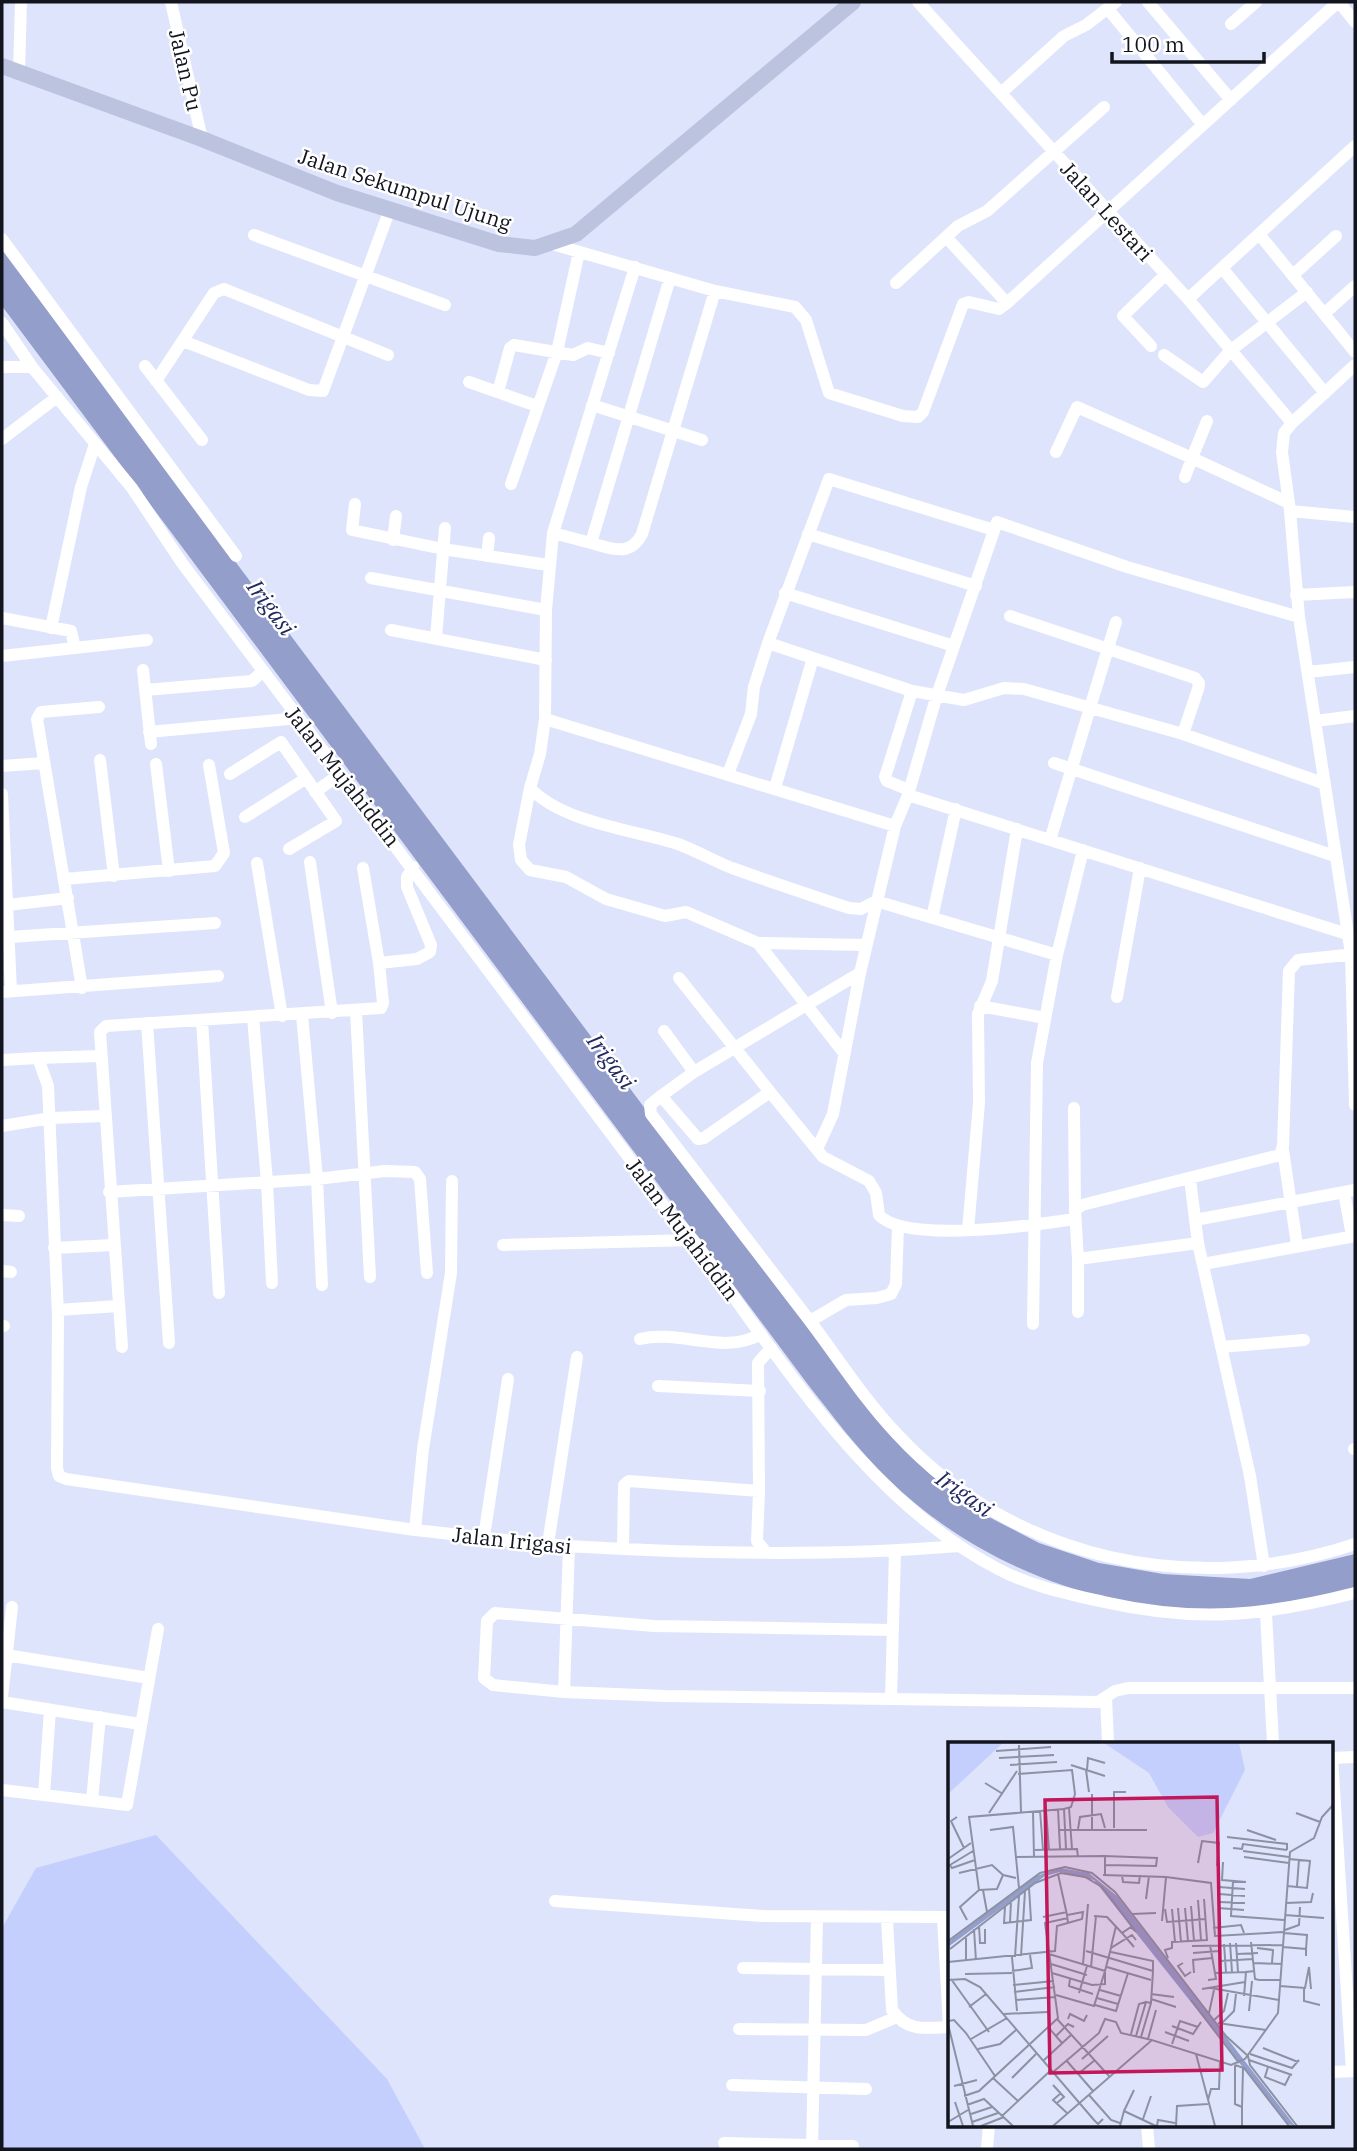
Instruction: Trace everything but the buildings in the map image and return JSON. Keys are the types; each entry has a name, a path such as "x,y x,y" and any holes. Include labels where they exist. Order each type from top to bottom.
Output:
{"main road":[{"name":"Jalan Sekumpul Ujung","path":"2,66 202,139 337,193 499,244 535,248 576,234 853,2"}],"street":[{"path":"19,72 21,2"},
{"name":"Jalan Pu","path":"171,2 202,139"},
{"name":"Jalan Lestari","path":"918,2 1164,276 1188,299 1292,423"},
{"path":"1148,2 1231,100"},
{"path":"1231,24 1256,2"},
{"path":"552,244 715,291 794,307 806,320 829,393 914,418 923,412 963,304 969,302 999,309 1105,210 1339,2 1353,15"},
{"path":"1001,93 1064,36 1112,5 1203,125"},
{"path":"896,283 968,219 987,211 1104,107"},
{"path":"1188,299 1355,146"},
{"path":"183,341 316,392 326,388 390,209"},
{"path":"1259,234 1355,352"},
{"path":"254,235 445,306"},
{"path":"1293,275 1336,236"},
{"path":"946,237 1007,303"},
{"path":"2,239 236,556"},
{"path":"511,484 557,352 579,252"},
{"path":"635,267 553,533 546,610 545,719 540,754 519,845 521,860 530,870 566,877 606,899 665,916 686,912 758,943 865,945"},
{"path":"1222,268 1325,393"},
{"path":"1151,346 1123,317 1164,276"},
{"path":"591,543 670,278"},
{"path":"1325,313 1355,286"},
{"path":"156,381 214,293 224,289 388,355"},
{"path":"553,533 619,551 636,545 642,534 715,291"},
{"path":"1164,355 1206,384 1231,350 1307,292"},
{"name":"Jalan Mujahiddin","path":"2,323 32,366 132,488 182,563 262,671 413,867 666,1211 693,1240 821,1416 883,1483 959,1546 999,1570 1042,1586 1125,1606 1178,1615 1266,1613 1355,1593"},
{"path":"498,392 514,345 573,355 591,348 609,353"},
{"path":"1355,365 1292,423 1282,443 1298,617 1347,934 1353,954 1355,1105"},
{"path":"2,367 32,366"},
{"path":"145,366 202,440"},
{"path":"469,382 537,406"},
{"path":"2,439 57,397"},
{"path":"593,405 702,440"},
{"path":"1056,452 1075,409 1079,407 1192,458 1289,507 1355,517"},
{"path":"1185,477 1207,421"},
{"path":"51,628 80,487 96,444"},
{"path":"728,774 751,714 754,687 785,593 829,479 994,530"},
{"path":"355,505 352,530 443,549 548,565"},
{"path":"393,540 396,516"},
{"path":"817,1149 833,1114 865,945 895,826 997,522 1127,567 1298,617"},
{"path":"436,638 445,528"},
{"path":"808,534 976,586"},
{"path":"487,556 489,538"},
{"path":"371,578 546,610"},
{"path":"1296,596 1355,592 1355,583"},
{"path":"785,593 954,646"},
{"path":"1010,616 1195,678 1199,683 1198,690 1183,734"},
{"path":"2,618 71,631 75,648"},
{"path":"1050,840 1116,622"},
{"path":"391,630 546,660"},
{"path":"2,656 147,640"},
{"path":"768,643 936,698 972,700 1004,688 1016,688 1183,734 1323,783"},
{"path":"775,788 813,659"},
{"path":"1308,672 1355,667"},
{"path":"143,670 150,738 299,718"},
{"path":"145,690 252,681 262,671"},
{"path":"912,691 885,777 887,782 956,809 1347,934"},
{"path":"82,988 37,724 41,712 99,707"},
{"path":"1315,721 1355,716"},
{"path":"545,719 895,826"},
{"path":"230,774 281,742 336,821 289,849"},
{"path":"100,760 114,876"},
{"path":"2,766 44,763"},
{"path":"1054,763 1335,856"},
{"path":"156,764 169,871"},
{"path":"65,879 215,866 223,858 209,765"},
{"path":"315,792 336,777 335,765"},
{"path":"245,817 305,779"},
{"path":"530,788 546,802 579,815 631,834 679,845 730,867 849,908 861,909 876,901 1057,955"},
{"path":"2,794 10,937 6,992 218,976"},
{"path":"932,918 956,809"},
{"path":"968,1230 979,1103 980,1006 992,981 997,936 1017,829"},
{"path":"1032,1324 1036,1225 1036,1069 1057,955 1083,850"},
{"path":"310,862 332,1013"},
{"path":"257,863 282,1016"},
{"path":"379,963 417,959 430,952 431,945 407,887 407,877 413,867"},
{"path":"122,1347 100,1056 99,1039 103,1028 147,1023 356,1012 381,1008 383,1003 379,963 363,868"},
{"path":"1117,997 1140,868"},
{"path":"8,905 68,898"},
{"path":"10,937 215,923"},
{"path":"758,943 844,1053"},
{"path":"1297,1245 1283,1150 1289,971 1298,961 1353,954"},
{"path":"860,973 694,1072 650,1105 651,1114 810,1321 863,1395 897,1435 950,1482 1016,1523 1055,1541 1134,1563 1214,1571 1264,1566 1318,1556 1355,1544"},
{"path":"679,978 817,1149 828,1160 869,1181 876,1193 879,1215 898,1227 968,1230 1036,1225 1074,1215 1082,1205 1270,1160 1283,1150"},
{"path":"980,1006 1045,1018"},
{"path":"356,1012 367,1174 370,1277"},
{"path":"302,1014 317,1179 322,1285"},
{"path":"253,1017 267,1182 272,1283"},
{"path":"202,1020 219,1293"},
{"path":"147,1023 169,1343"},
{"path":"664,1031 694,1072"},
{"path":"2,1060 100,1056"},
{"path":"38,1058 48,1086 51,1118 58,1310 118,1306"},
{"path":"661,1096 693,1136 700,1139 770,1092"},
{"path":"1074,1108 1078,1312"},
{"path":"2,1126 51,1118 104,1116"},
{"path":"109,1192 317,1179 407,1170 419,1175 427,1273"},
{"path":"1190,1179 1198,1243 1250,1476 1264,1566"},
{"path":"415,1530 424,1449 451,1273 452,1181"},
{"path":"1195,1220 1350,1191 1354,1236 1203,1264"},
{"path":"2,1215 19,1216"},
{"path":"810,1321 846,1300 877,1298 891,1294 896,1284 898,1227"},
{"path":"503,1245 693,1240"},
{"path":"1078,1259 1198,1243"},
{"path":"54,1248 113,1245"},
{"name":"Jalan Irigasi","path":"58,1310 57,1468 62,1478 415,1530 569,1546 765,1551 895,1551 959,1546"},
{"path":"639,1339 672,1335 706,1342 740,1343 761,1334"},
{"path":"1222,1347 1304,1340"},
{"path":"765,1551 757,1541 760,1391 758,1363 771,1348"},
{"path":"548,1544 577,1357"},
{"path":"484,1537 508,1379"},
{"path":"658,1386 760,1391"},
{"path":"623,1548 625,1481 758,1491"},
{"path":"564,1692 569,1546"},
{"path":"891,1699 895,1551"},
{"path":"2,1697 12,1607"},
{"path":"1266,1613 1273,1742"},
{"path":"892,1630 566,1622 490,1615 486,1621 484,1678 493,1685 564,1692 1098,1702 1128,1688 1355,1688"},
{"path":"2,1790 127,1805 158,1629"},
{"path":"6,1655 149,1678"},
{"path":"1105,1697 1108,1742"},
{"path":"2,1702 140,1724"},
{"path":"44,1795 50,1710"},
{"path":"92,1801 100,1717"},
{"path":"1332,1758 1355,1758"},
{"path":"1332,1788 1335,1877 1342,1908 1337,1939 1353,2071 1332,2072"},
{"path":"555,1901 817,1918 946,1918 948,1990"},
{"path":"1342,1908 1355,1908"},
{"path":"812,2146 817,1918"},
{"path":"887,1919 892,2010 908,2027 948,2026"},
{"path":"743,1968 889,1970"},
{"path":"739,2029 866,2030 897,2017"},
{"path":"733,2085 866,2089"},
{"path":"987,2149 989,2126"},
{"path":"1147,2126 1149,2149"},
{"path":"724,2143 853,2146"}],"shaded area":[{"path":"2,250 882,1425 931,1475 985,1515 1039,1543 1099,1563 1163,1574 1250,1579 1355,1554 1355,1588 1299,1604 1244,1610 1188,1610 1133,1603 1078,1590 1026,1571 977,1546 930,1515 888,1479 855,1444 806,1382 2,306"},
{"path":"156,1835 387,2079 425,2149 2,2149 2,1928 36,1868"}],"water label":[{"name":"Irigasi","path":"272,607"},
{"name":"Irigasi","path":"612,1061"},
{"name":"Irigasi","path":"965,1493"}]}
